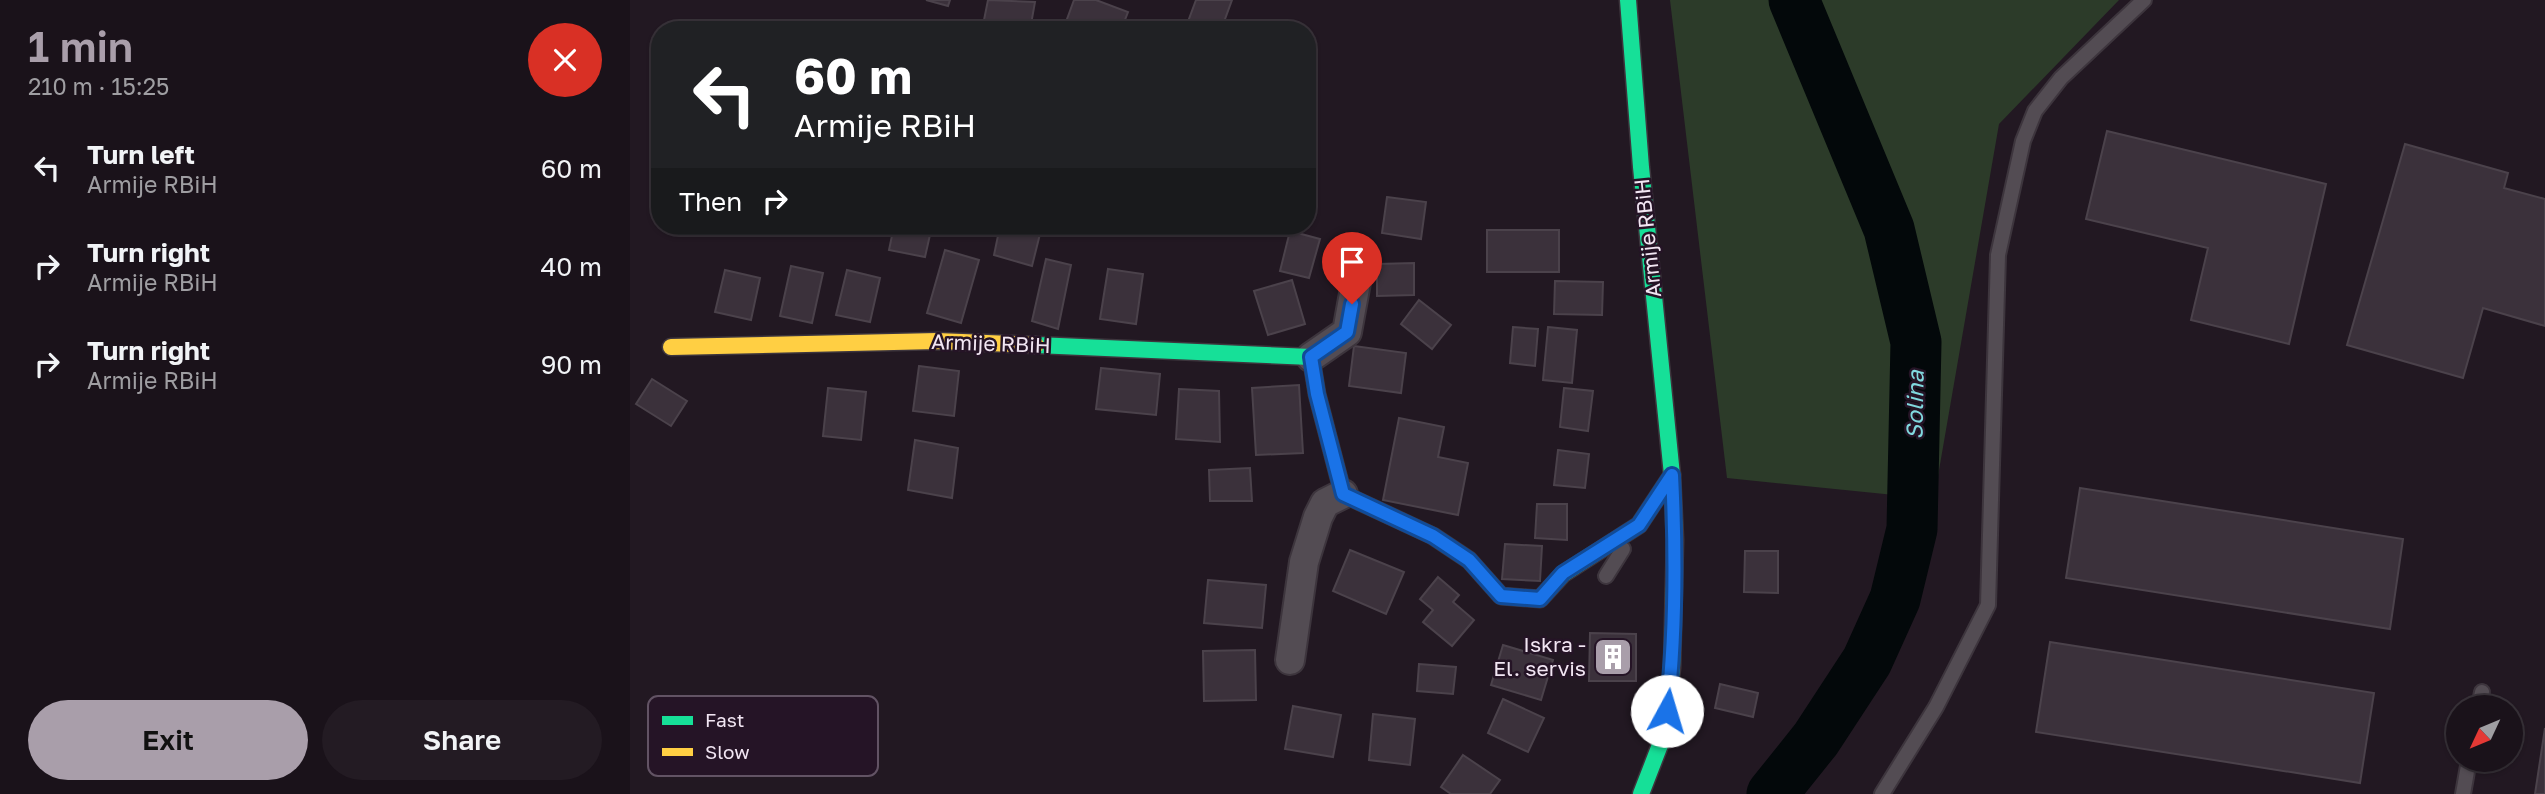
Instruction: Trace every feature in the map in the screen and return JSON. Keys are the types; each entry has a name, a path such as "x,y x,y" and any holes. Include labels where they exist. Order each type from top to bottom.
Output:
{"street":[{"name":"Armije RBiH","path":"1628,0 1641,167 1672,475 1675,540 1672,668 1665,732 1641,794"},
{"path":"1343,494 1317,394 1311,357 1347,332 1357,277"},
{"name":"Armije RBiH","path":"671,347 937,341 1311,357"},
{"path":"1343,494 1433,536 1469,560 1501,596 1540,599 1563,573 1639,525 1672,475"},
{"path":"1290,660 1304,562 1318,517 1325,503 1343,494"}],"lane":[{"path":"1882,794 1936,707 1989,605 1998,255 2024,141 2035,111 2061,78 2144,0"},
{"path":"1606,576 1639,525"},
{"path":"2463,794 2467,772"}],"green space":[{"path":"1670,0 2119,0 1999,124 1934,499 1727,478"}],"building":[{"path":"926,0 950,0 948,6"},
{"path":"988,0 1035,2 1032,21 984,21"},
{"path":"1074,0 1096,0 1128,12 1124,21 1066,21"},
{"path":"1196,0 1232,0 1224,21 1188,21"},
{"path":"2107,131 2326,184 2289,344 2191,320 2208,248 2086,219"},
{"path":"2405,144 2508,173 2504,188 2545,199 2545,326 2483,308 2463,378 2347,345"},
{"path":"1387,197 1426,202 1421,239 1382,233"},
{"path":"1487,230 1559,230 1559,272 1487,272"},
{"path":"892,235 930,235 925,257 889,250"},
{"path":"998,235 1040,235 1032,266 994,255"},
{"path":"1289,235 1320,239 1309,278 1280,271"},
{"path":"945,250 979,260 961,323 927,313"},
{"path":"1046,259 1071,265 1058,329 1032,321"},
{"path":"1414,263 1414,295 1377,296 1377,264"},
{"path":"791,266 823,273 812,323 780,316"},
{"path":"1108,269 1143,274 1136,324 1100,319"},
{"path":"725,270 760,278 751,320 715,312"},
{"path":"847,270 880,278 870,322 836,315"},
{"path":"1292,280 1305,324 1268,335 1254,291"},
{"path":"1555,281 1603,282 1602,315 1554,314"},
{"path":"1419,300 1451,325 1432,349 1401,324"},
{"path":"1513,327 1538,329 1535,366 1510,363"},
{"path":"1548,327 1577,330 1572,383 1543,380"},
{"path":"1354,346 1406,353 1401,393 1349,386"},
{"path":"919,366 959,371 954,416 913,411"},
{"path":"1101,368 1160,374 1156,415 1096,409"},
{"path":"652,379 687,401 671,426 636,404"},
{"path":"1299,385 1303,453 1256,455 1252,388"},
{"path":"828,388 866,392 861,440 823,436"},
{"path":"1564,388 1593,391 1588,431 1560,427"},
{"path":"1179,389 1219,391 1220,442 1176,439"},
{"path":"1399,418 1444,427 1438,457 1468,463 1458,515 1383,500"},
{"path":"915,440 958,448 952,498 908,490"},
{"path":"1558,450 1589,454 1585,488 1554,485"},
{"path":"1250,468 1252,501 1210,501 1209,470"},
{"path":"2080,488 2403,539 2390,629 2066,578"},
{"path":"1537,504 1567,504 1567,540 1535,538"},
{"path":"1505,544 1542,546 1540,581 1502,579"},
{"path":"1350,550 1404,572 1386,614 1333,591"},
{"path":"1745,551 1778,551 1778,593 1744,592"},
{"path":"1438,577 1459,595 1453,602 1474,620 1452,646 1423,622 1433,610 1420,599"},
{"path":"1208,580 1266,585 1262,628 1204,623"},
{"name":"Iskra - El. servis","path":"1590,633 1636,634 1636,681 1589,681"},
{"path":"2050,642 2374,693 2360,783 2036,732"},
{"path":"1503,645 1553,660 1541,700 1491,685"},
{"path":"1255,650 1256,700 1204,701 1203,651"},
{"path":"1419,664 1456,667 1453,694 1417,691"},
{"path":"1720,684 1758,693 1753,717 1715,708"},
{"path":"1503,699 1544,718 1528,752 1488,733"},
{"path":"1293,706 1341,715 1333,757 1285,749"},
{"path":"1373,714 1415,719 1410,765 1369,760"},
{"path":"2545,728 2545,794 2535,794"},
{"path":"1463,755 1500,780 1490,794 1451,794 1441,787"}],"waterway":[{"name":"Solina","path":"1772,794 1816,739 1867,661 1895,599 1912,529 1916,342 1889,229 1794,0"}],"traffic: fast":[{"path":"1628,0 1641,167 1672,475 1675,540 1672,668 1665,732 1641,794"},
{"path":"1036,345 1311,357 1317,394 1343,494 1433,536 1469,560 1501,596 1540,599 1563,574 1639,525 1672,475"}],"traffic: slow":[{"path":"671,347 937,341 1036,345"}],"place":[{"name":"Iskra - El. servis","path":"1613,657"}],"route":[{"path":"1352,304 1347,332 1311,357 1317,394 1343,494 1433,536 1469,560 1501,596 1540,599 1563,573 1639,525 1672,475 1675,540 1672,668 1667,711"}]}
